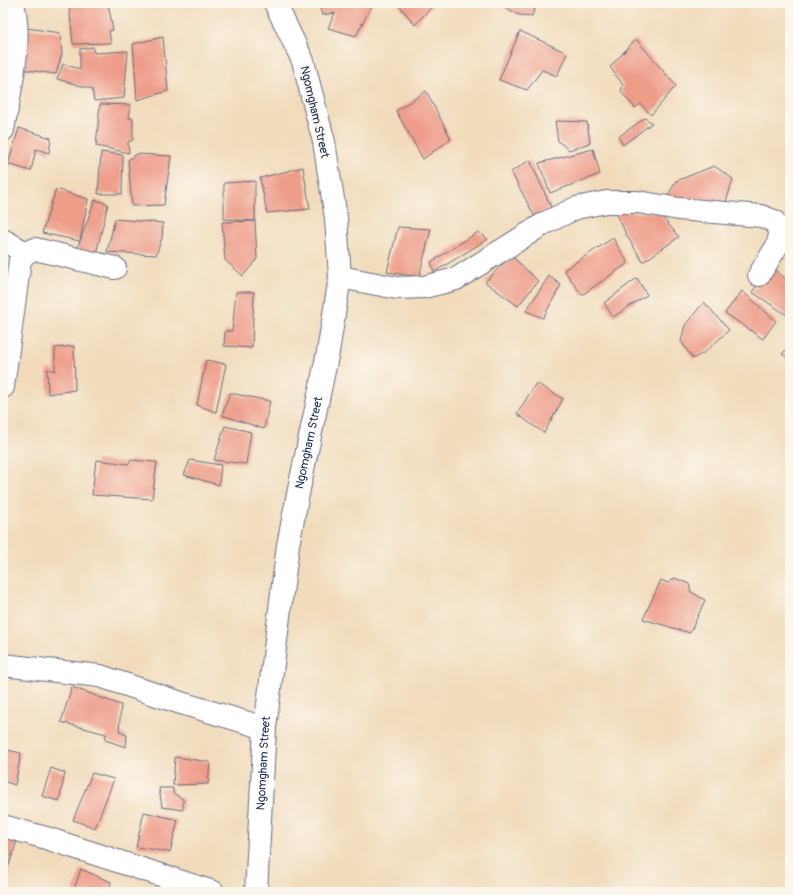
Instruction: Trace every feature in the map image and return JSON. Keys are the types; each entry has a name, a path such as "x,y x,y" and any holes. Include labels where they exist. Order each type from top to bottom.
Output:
{"street":[{"path":"3,130 16,56 15,11 13,3"},
{"name":"Ngomgham Street","path":"256,892 266,728 288,545 328,352 340,277 336,218 324,142 303,61 275,3"},
{"path":"340,277 397,288 424,287 456,279 545,223 576,208 606,202 638,202 679,209 761,216 774,221 781,232 777,246 759,275"},
{"path":"3,240 26,253"},
{"path":"3,387 20,260 26,253 35,249 115,268"},
{"path":"3,665 100,676 181,703 266,728"},
{"path":"3,826 46,838 213,892"}],"building":[{"path":"69,3 108,3 113,30 109,31 111,43 73,44"},
{"path":"318,3 373,3 356,36 328,28 335,13 322,15"},
{"path":"397,3 435,3 415,25"},
{"path":"504,3 537,3 532,16 519,15 503,6"},
{"path":"27,28 60,33 62,54 56,74 20,69"},
{"path":"520,31 567,53 557,76 542,70 527,90 499,80"},
{"path":"163,37 168,91 137,100 133,44"},
{"path":"636,39 676,86 651,115 641,104 635,108 621,92 623,85 610,67"},
{"path":"93,47 94,53 128,51 124,98 94,101 92,89 57,79 63,64 80,69 80,49"},
{"path":"426,91 451,139 423,159 396,111"},
{"path":"100,104 131,105 129,118 133,119 133,140 128,142 129,153 96,146"},
{"path":"645,118 652,123 623,145 618,137"},
{"path":"555,121 587,122 590,143 569,150 558,141"},
{"path":"19,128 51,138 49,153 36,149 31,171 8,164"},
{"path":"593,149 600,174 550,193 539,163"},
{"path":"101,152 123,155 122,194 98,194"},
{"path":"137,154 171,156 164,205 132,206 128,160"},
{"path":"530,160 551,207 535,217 511,172"},
{"path":"714,166 733,179 726,202 667,197 676,181"},
{"path":"303,167 310,209 267,213 260,178"},
{"path":"255,181 255,221 224,219 224,183"},
{"path":"56,189 88,199 80,241 42,233"},
{"path":"95,200 108,204 96,254 77,249"},
{"path":"616,212 659,213 679,237 643,262 627,236"},
{"path":"115,219 163,223 162,238 156,255 107,252"},
{"path":"255,221 257,259 243,276 225,260 222,222"},
{"path":"398,227 431,229 419,277 387,272"},
{"path":"478,232 488,239 434,272 431,262"},
{"path":"613,238 628,263 582,295 564,270"},
{"path":"511,255 538,281 518,306 485,282"},
{"path":"772,266 790,283 790,317 752,292"},
{"path":"549,276 561,285 543,318 526,311"},
{"path":"637,278 647,295 613,317 604,303"},
{"path":"742,291 776,321 763,339 725,313"},
{"path":"236,292 254,292 252,348 224,346 225,331 232,331"},
{"path":"704,302 729,330 705,352 693,359 681,341 685,325"},
{"path":"74,346 75,390 48,394 47,369 55,371 55,348"},
{"path":"790,346 790,360 782,354"},
{"path":"206,360 226,364 216,412 197,405"},
{"path":"536,383 563,399 544,433 517,414"},
{"path":"230,393 270,401 264,429 222,415"},
{"path":"225,426 251,432 246,464 214,460"},
{"path":"96,460 129,464 130,460 157,462 152,499 92,495"},
{"path":"190,460 221,465 219,485 184,475"},
{"path":"675,578 689,584 691,592 705,600 690,633 643,619 661,580 668,583"},
{"path":"72,687 121,705 119,732 127,735 126,747 105,740 106,734 61,722"},
{"path":"3,749 21,753 15,785 3,781"},
{"path":"175,757 210,762 208,784 173,785"},
{"path":"51,768 65,773 59,801 42,796"},
{"path":"92,773 114,779 95,828 73,820"},
{"path":"159,788 173,788 173,793 183,799 183,810 162,807"},
{"path":"144,812 178,820 170,852 136,847"},
{"path":"3,834 18,838 3,883"},
{"path":"81,869 111,882 108,892 73,892"}]}
